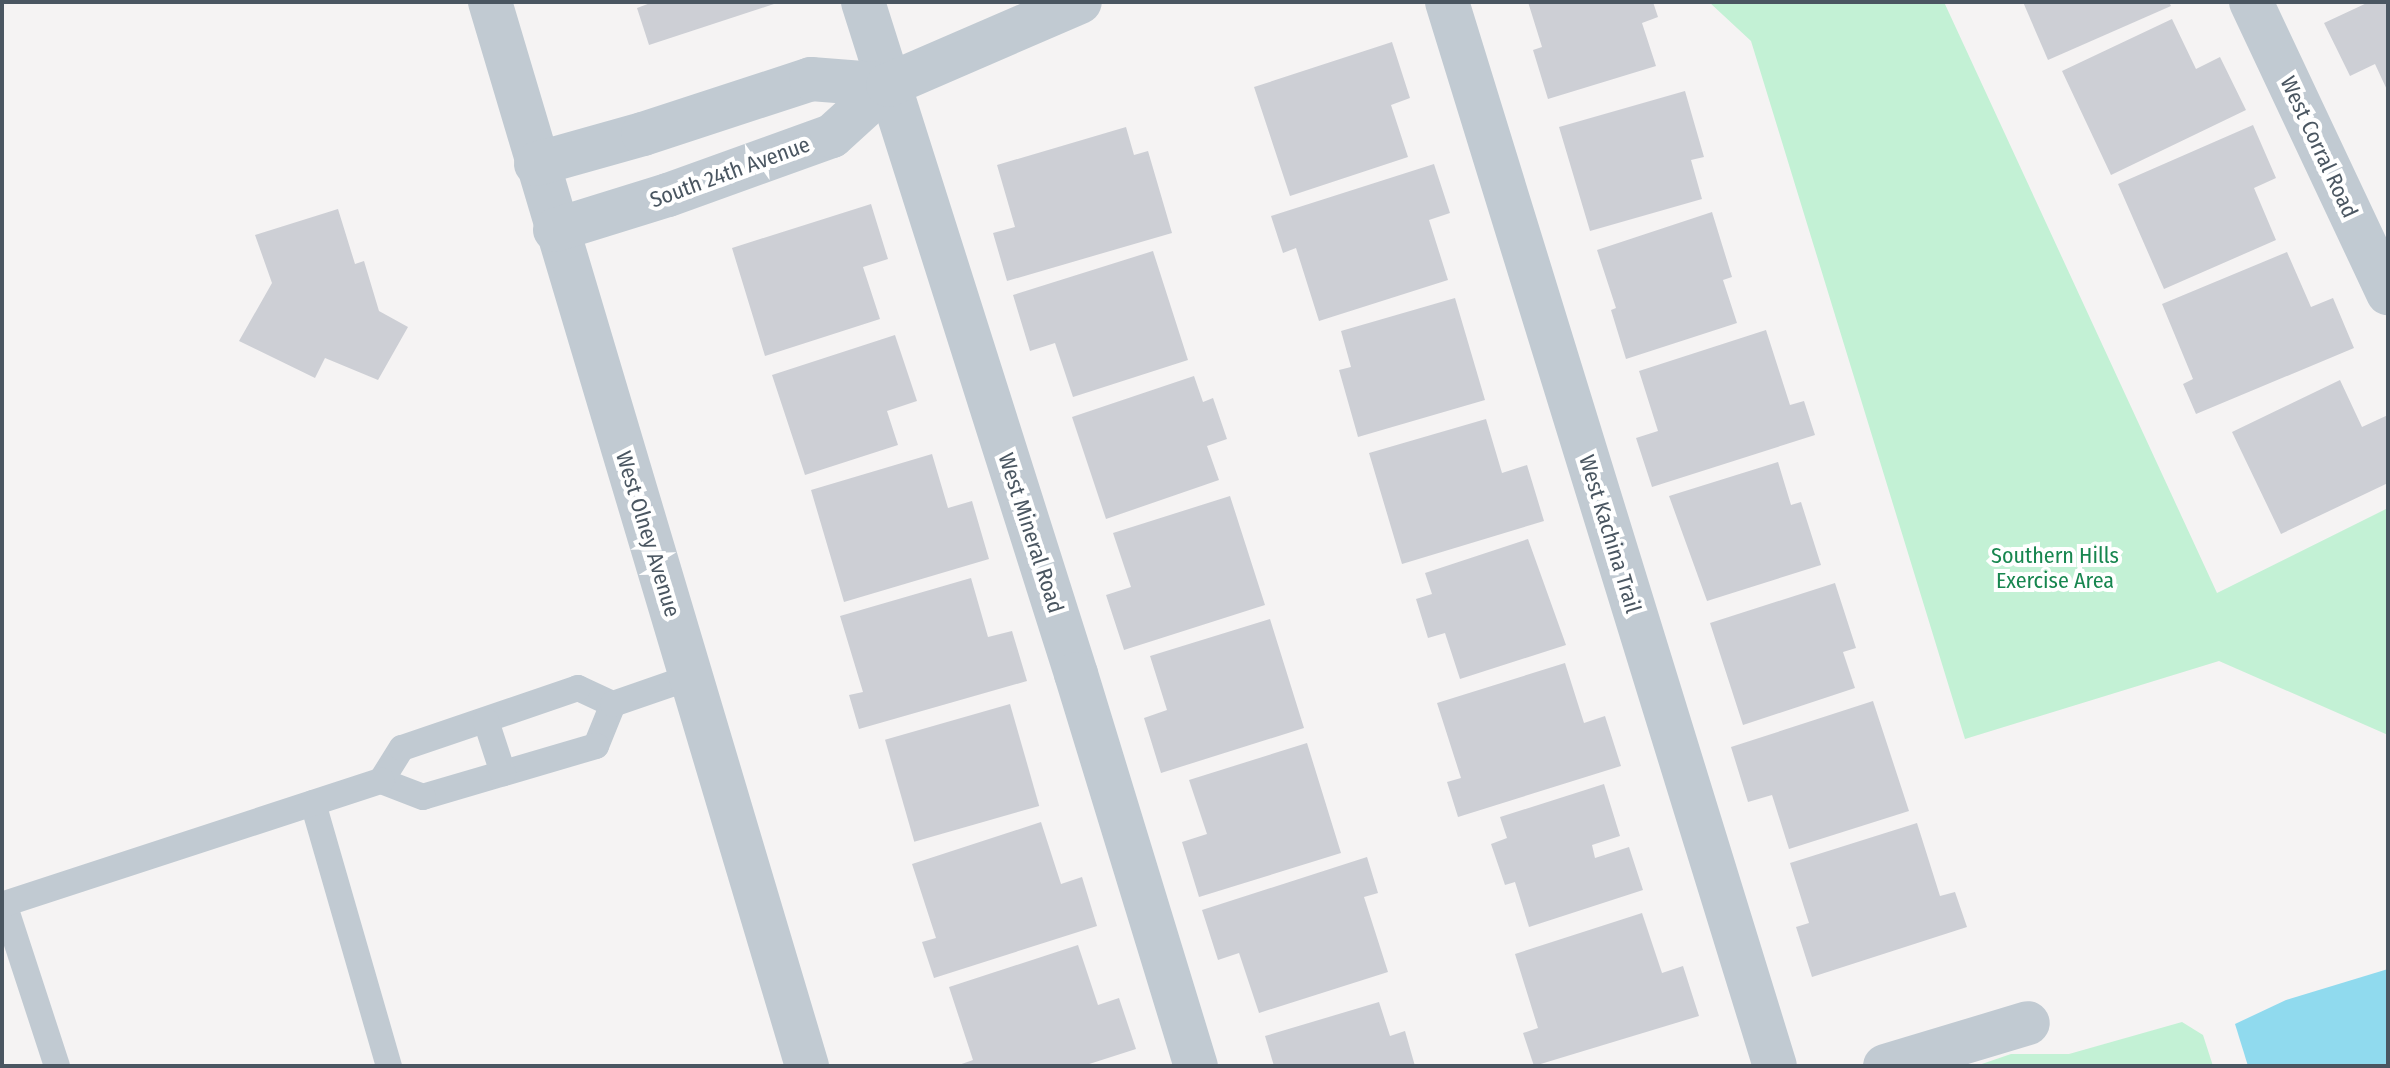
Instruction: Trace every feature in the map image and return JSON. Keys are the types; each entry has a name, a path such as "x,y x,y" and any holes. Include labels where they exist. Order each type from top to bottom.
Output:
{"street":[{"name":"West Olney Avenue","path":"490,2 555,230 807,1066"},
{"name":"West Mineral Road","path":"863,2 1081,689 1196,1066"},
{"name":"South 24th Avenue","path":"555,230 832,136 888,85 1080,2"},
{"name":"West Kachina Trail","path":"1447,2 1775,1066"},
{"name":"West Corral Road","path":"2251,2 2388,293"},
{"name":"South 24th Avenue","path":"536,164 811,79 888,85"},
{"path":"726,107 744,167"},
{"path":"1885,1066 2028,1023"}],"lane":[{"path":"381,781 402,748 578,688 613,704 691,677"},
{"path":"57,1066 4,904 381,781 423,797 596,746 613,704"},
{"path":"486,721 503,773"},
{"path":"313,803 389,1066"}],"green space":[{"name":"Southern Hills Exercise Area","path":"1709,2 1944,2 2217,593 2388,508 2388,735 2219,661 1965,739 1751,41"},
{"path":"2182,1022 2203,1035 2213,1066 1976,1066 2011,1054 2069,1054"}],"water":[{"path":"2388,969 2388,1066 2248,1066 2235,1024 2286,1000"}],"building":[{"path":"653,2 777,3 649,45 637,8"},
{"path":"1528,2 1653,2 1658,17 1642,23 1656,66 1548,99 1533,50 1542,47"},
{"path":"2023,2 2169,2 2171,6 2048,60"},
{"path":"2369,2 2388,2 2388,92 2375,64 2350,76 2324,23"},
{"path":"2172,19 2196,69 2220,57 2246,110 2111,175 2062,71"},
{"path":"1392,42 1410,98 1391,105 1408,157 1290,196 1254,87"},
{"path":"1685,91 1704,157 1691,160 1702,199 1590,231 1559,127"},
{"path":"2253,125 2276,178 2254,188 2276,240 2164,289 2118,184"},
{"path":"1126,127 1134,155 1148,151 1172,233 1007,281 993,233 1015,227 997,165"},
{"path":"1434,164 1450,213 1429,220 1448,280 1319,321 1296,248 1283,253 1271,216"},
{"path":"871,204 888,259 863,267 880,319 765,356 732,248"},
{"path":"338,209 355,264 364,261 379,311 408,327 378,380 325,358 315,378 239,341 272,283 255,235"},
{"path":"1712,212 1732,277 1723,280 1737,323 1626,359 1611,310 1616,308 1597,250"},
{"path":"1153,251 1188,360 1073,397 1055,343 1030,351 1013,295"},
{"path":"2287,252 2311,307 2333,298 2354,348 2196,414 2183,384 2193,379 2162,304"},
{"path":"1455,298 1485,400 1358,437 1339,370 1351,367 1341,331"},
{"path":"1766,330 1790,405 1804,401 1815,435 1652,487 1636,438 1658,431 1639,371"},
{"path":"895,335 917,401 887,411 898,445 805,475 772,375"},
{"path":"1194,376 1203,402 1213,398 1227,439 1207,446 1219,480 1106,519 1072,417"},
{"path":"2340,380 2362,427 2388,415 2388,483 2281,534 2232,432"},
{"path":"1486,419 1502,473 1527,465 1544,521 1402,564 1369,453"},
{"path":"932,454 948,508 972,501 989,559 844,602 811,490"},
{"path":"1778,462 1791,505 1801,502 1821,565 1707,601 1669,496"},
{"path":"1230,496 1265,605 1124,650 1106,595 1131,587 1113,533"},
{"path":"1528,539 1566,645 1460,679 1445,633 1428,638 1416,599 1432,594 1425,573"},
{"path":"971,578 988,637 1012,631 1027,681 859,729 849,695 863,692 840,616"},
{"path":"1835,583 1856,648 1843,652 1855,688 1743,725 1710,623"},
{"path":"1270,619 1304,728 1161,773 1144,718 1167,710 1150,656"},
{"path":"1565,663 1584,723 1605,716 1621,766 1458,817 1447,782 1461,778 1437,703"},
{"path":"1873,701 1909,811 1789,849 1772,795 1748,802 1731,747"},
{"path":"1010,704 1039,806 914,842 885,740"},
{"path":"1307,743 1341,853 1199,897 1182,842 1207,834 1189,780"},
{"path":"1604,784 1620,836 1592,845 1595,858 1629,847 1643,890 1529,927 1515,882 1505,885 1491,844 1507,838 1500,817"},
{"path":"1041,822 1061,884 1082,877 1097,926 934,978 922,942 936,938 912,864"},
{"path":"1917,823 1940,896 1955,892 1967,927 1812,977 1796,927 1809,923 1790,863"},
{"path":"1367,857 1378,893 1364,897 1388,972 1259,1013 1239,953 1218,960 1202,910"},
{"path":"1642,913 1662,973 1683,966 1699,1016 1534,1066 1523,1033 1538,1028 1515,954"},
{"path":"1078,945 1098,1005 1119,998 1136,1049 1083,1066 956,1066 973,1060 949,987"},
{"path":"1379,1002 1390,1036 1405,1031 1415,1066 1274,1066 1265,1036"}]}
